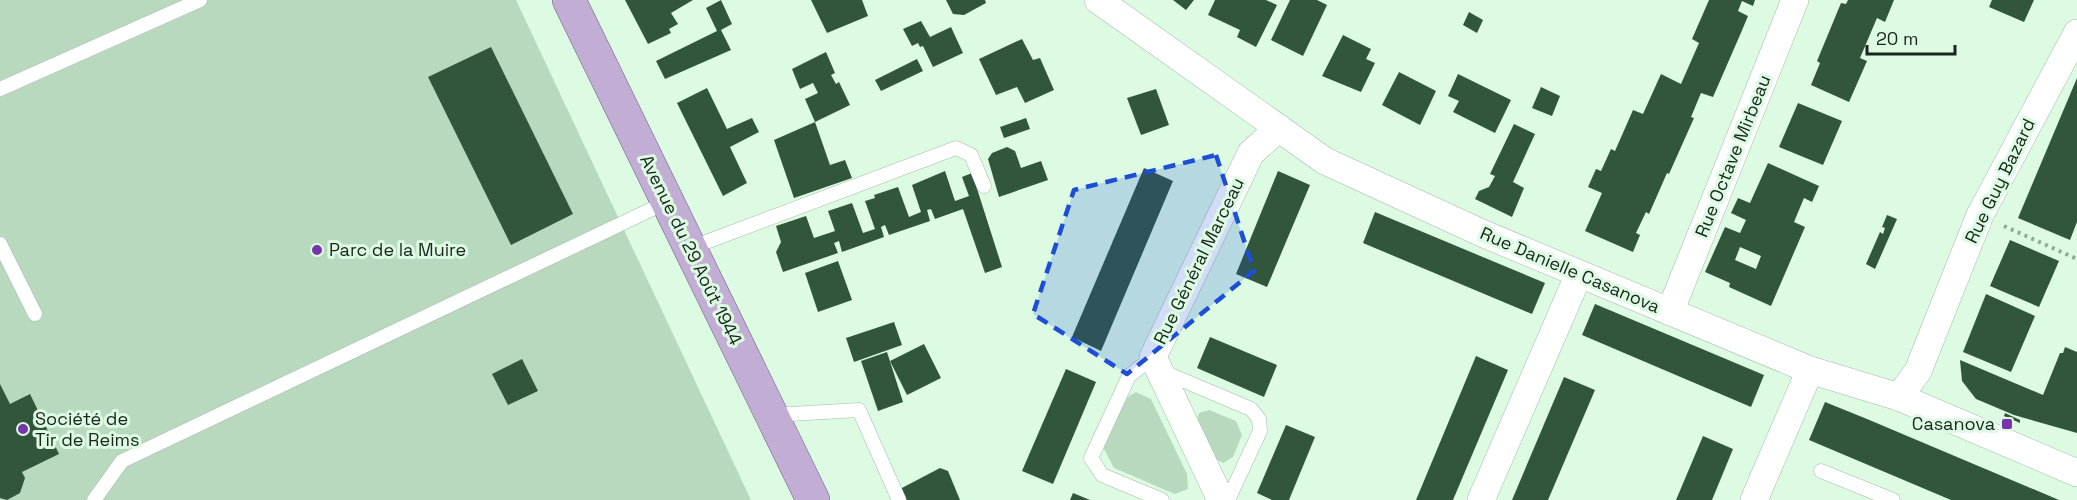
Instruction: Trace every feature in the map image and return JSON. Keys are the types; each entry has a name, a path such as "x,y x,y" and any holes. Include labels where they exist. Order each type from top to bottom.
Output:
{"main road":[{"name":"Avenue du 29 Août 1944","path":"569,0 813,500"}],"street":[{"name":"Rue Danielle Casanova","path":"1098,0 1326,161 1484,234 1670,312 1810,370 1899,397 2077,473"},
{"name":"Rue Octave Mirbeau","path":"1670,312 1795,0"},
{"name":"Rue Guy Bazard","path":"1899,397 1918,371 1980,215 2077,33"},
{"name":"Rue Général Marceau","path":"1221,500 1156,364 1251,153 1279,128"},
{"path":"1481,500 1579,274"},
{"path":"1754,500 1810,370"}],"lane":[{"path":"0,89 200,0"},
{"path":"690,248 956,148 971,155 984,186"},
{"path":"94,500 122,461 667,202"},
{"path":"0,244 35,314"},
{"path":"1162,500 1102,476 1093,465 1091,458 1129,376 1156,364 1251,409 1259,418 1260,431 1228,500"},
{"path":"772,415 859,410 899,500"},
{"path":"1821,471 1893,500"}],"path":[{"path":"1980,215 2077,259"}],"highlighted area":[{"path":"1216,155 1254,271 1127,374 1033,314 1074,190"}],"green space":[{"name":"Parc de la Muire","path":"0,0 516,0 751,500 0,500"},
{"path":"1136,392 1151,399 1187,474 1188,489 1175,494 1114,468 1103,447 1123,400"},
{"path":"1209,410 1236,421 1242,435 1233,457 1223,463 1214,458 1196,423 1199,413"}],"building":[{"path":"625,0 693,0 671,13 678,24 669,29 671,33 648,44"},
{"path":"721,0 732,24 721,30 731,50 665,79 656,61 717,31 706,8"},
{"path":"811,0 862,0 868,16 827,33"},
{"path":"946,0 985,0 986,3 964,15 953,14"},
{"path":"1173,0 1194,0 1186,10"},
{"path":"1215,0 1266,0 1277,5 1256,47 1237,37 1240,30 1208,15"},
{"path":"1290,0 1317,0 1327,5 1303,56 1271,40"},
{"path":"1709,0 1755,0 1753,6 1742,1 1738,11 1748,16 1740,35 1713,97 1701,93 1691,117 1694,118 1669,174 1667,173 1649,214 1646,212 1636,233 1640,235 1633,252 1585,231 1602,193 1588,187 1596,169 1601,171 1611,149 1615,151 1633,110 1643,114 1661,74 1681,84 1699,43 1692,39"},
{"path":"1848,0 1894,0 1885,22 1877,18 1860,58 1867,61 1849,102 1811,85 1820,63 1817,61 1841,3 1846,4"},
{"path":"1992,0 2034,0 2024,22 1989,7"},
{"path":"1469,12 1483,20 1477,33 1463,25"},
{"path":"921,21 930,37 951,27 963,53 933,67 923,46 920,47 918,43 912,46 903,29"},
{"path":"1343,35 1371,49 1366,59 1375,63 1361,92 1322,76"},
{"path":"1022,39 1033,60 1040,58 1054,90 1025,103 1017,87 996,95 979,59"},
{"path":"491,47 573,214 511,245 428,77"},
{"path":"826,52 835,73 831,75 836,84 839,82 850,105 815,122 805,99 818,93 813,83 800,89 792,69"},
{"path":"917,59 923,71 881,91 875,80"},
{"path":"1399,72 1436,91 1420,125 1382,105"},
{"path":"1458,74 1511,100 1495,133 1453,112 1459,101 1448,96"},
{"path":"2077,78 2077,222 2070,240 2018,218"},
{"path":"1541,87 1560,96 1552,116 1532,108"},
{"path":"707,88 727,129 752,118 759,132 730,147 747,183 723,196 677,103"},
{"path":"1156,89 1169,125 1141,135 1127,98"},
{"path":"1798,103 1842,121 1823,165 1779,147"},
{"path":"1026,118 1030,129 1004,138 1000,127"},
{"path":"815,122 830,165 845,160 852,178 794,198 774,140"},
{"path":"1514,124 1535,134 1513,182 1524,188 1512,217 1475,199 1479,191 1489,187 1495,176 1490,174"},
{"path":"1007,147 1015,151 1021,168 1041,161 1048,180 999,197 988,159 992,153"},
{"path":"1768,163 1819,186 1812,202 1804,198 1794,222 1805,227 1771,306 1729,287 1730,283 1705,272 1725,227 1740,233 1746,220 1731,213 1738,198 1750,203","holes":["1740,247 1761,256 1756,269 1735,260"]},
{"path":"1144,168 1173,181 1101,351 1072,337"},
{"path":"945,171 955,201 969,196 962,177 972,173 1002,267 985,273 963,209 935,219 931,209 927,210 930,221 889,235 885,225 881,227 884,237 842,252 839,241 834,243 838,253 783,272 776,252 781,242 776,226 806,216 814,238 835,231 828,211 852,203 863,233 875,229 865,201 875,198 874,195 898,187 909,217 921,212 912,185"},
{"path":"1278,171 1310,185 1267,287 1236,274"},
{"path":"1375,212 1545,283 1532,314 1363,243"},
{"path":"1887,215 1897,219 1875,269 1866,264 1880,232 1883,234 1885,228 1882,227"},
{"path":"2010,240 2059,261 2039,307 1990,286"},
{"path":"838,261 852,300 818,312 805,273"},
{"path":"1986,294 2035,316 2011,372 1963,352"},
{"path":"1595,304 1764,375 1751,407 1582,335"},
{"path":"894,322 902,345 854,362 846,338"},
{"path":"1210,337 1277,365 1264,397 1197,368"},
{"path":"924,344 941,378 907,395 890,361"},
{"path":"2065,347 2077,352 2077,433 2014,415 1976,399 1962,381 1960,360 2043,395 2060,353 2063,353"},
{"path":"887,352 903,402 878,411 861,361"},
{"path":"1476,356 1508,370 1453,500 1416,500"},
{"path":"522,359 538,391 508,405 492,374"},
{"path":"1066,369 1096,382 1053,484 1022,471"},
{"path":"1564,377 1595,390 1548,500 1512,500"},
{"name":"Société de Tir de Reims","path":"0,384 10,404 30,394 59,454 22,472 25,478 20,493 7,500 0,498"},
{"path":"1825,402 2059,500 1951,500 1809,440"},
{"path":"2005,413 2020,420 2020,423 2004,416"},
{"path":"1286,425 1315,437 1289,500 1272,500 1257,493"},
{"path":"1703,436 1733,449 1712,500 1676,500"},
{"path":"940,468 948,471 960,500 906,500 900,489"},
{"path":"1073,493 1090,500 1070,500"}],"place":[{"name":"Parc de la Muire","path":"317,250"},
{"name":"Casanova","path":"2007,424"},
{"name":"Société de Tir de Reims","path":"23,429"}]}
